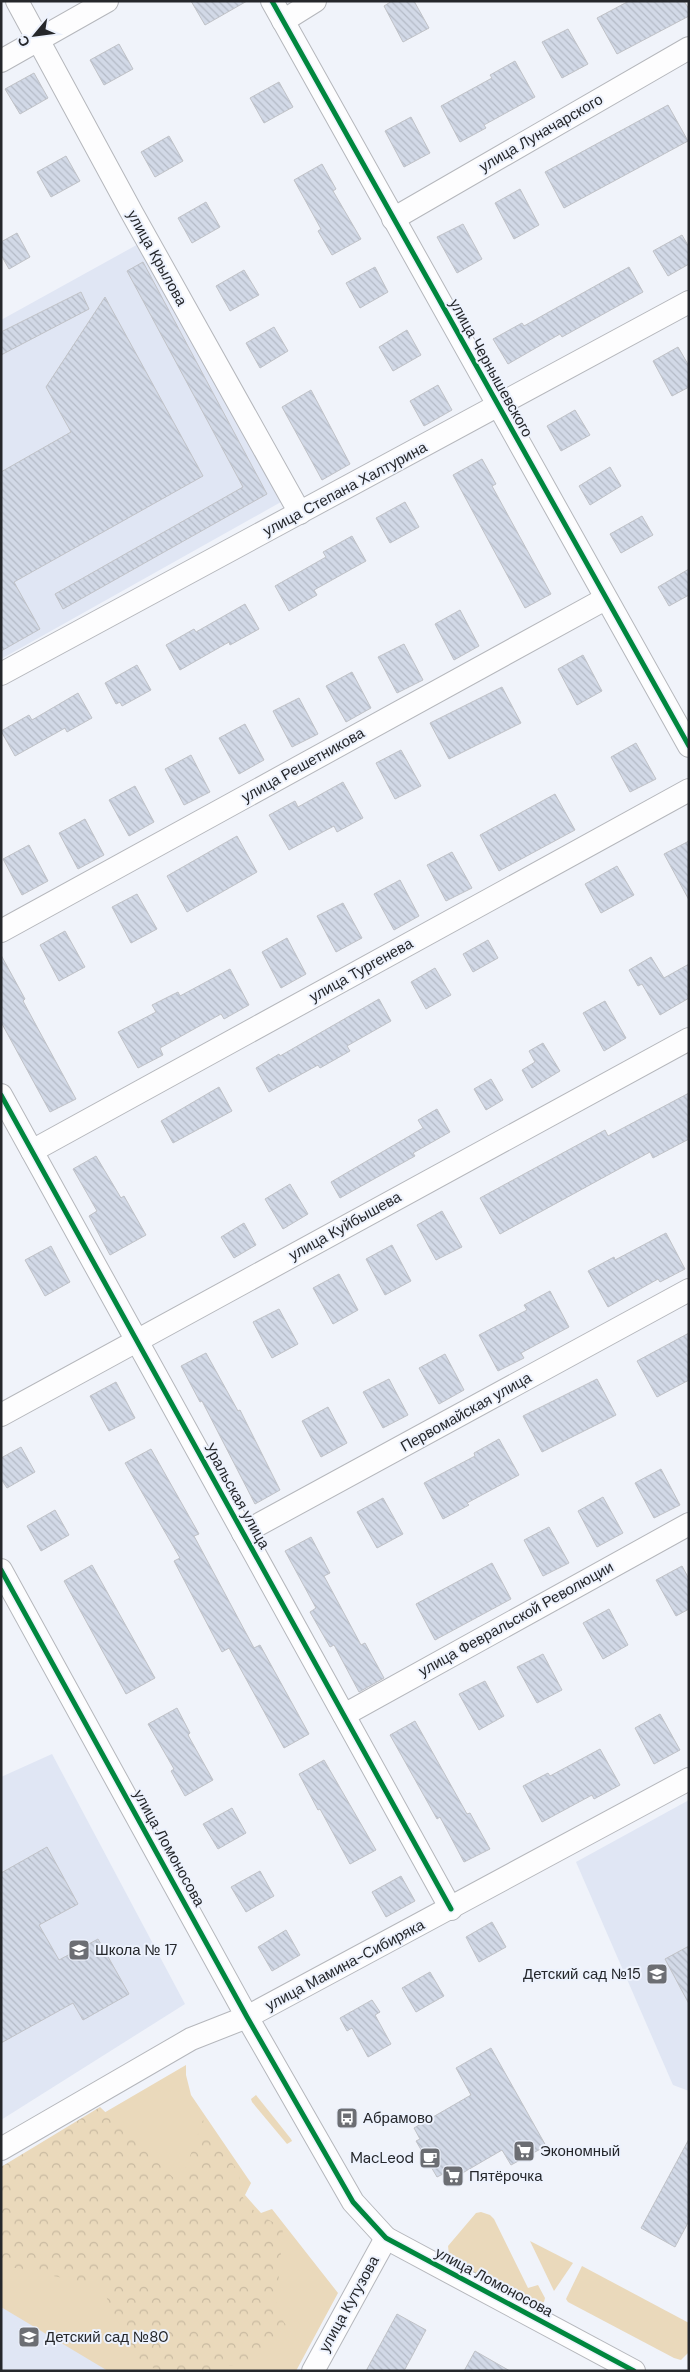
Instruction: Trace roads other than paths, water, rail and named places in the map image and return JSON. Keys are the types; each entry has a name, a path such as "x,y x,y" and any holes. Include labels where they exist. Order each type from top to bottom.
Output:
{"street":[{"name":"улица Крылова","path":"16,1 300,513"},
{"path":"1,61 107,1"},
{"name":"улица Чернышевского","path":"272,1 605,599 689,746"},
{"path":"283,21 315,1"},
{"name":"улица Луначарского","path":"393,219 689,48"},
{"name":"улица Степана Халтурина","path":"1,674 687,306"},
{"name":"улица Решетникова","path":"1,931 605,599"},
{"name":"улица Тургенева","path":"32,1151 689,790"},
{"name":"улица Куйбышева","path":"1,1415 689,1038"},
{"name":"Уральская улица","path":"1,1095 451,1909"},
{"name":"Первомайская улица","path":"243,1533 689,1290"},
{"name":"улица Февральской Революции","path":"344,1715 689,1524"},
{"name":"улица Ломоносова","path":"1,1570 247,2017 353,2202 386,2238 634,2371"},
{"name":"улица Мамина-Сибиряка","path":"1,2148 190,2039 247,2017 451,1909 689,1779"},
{"name":"улица Кутузова","path":"313,2371 386,2238"}],"place":[{"name":"Школа № 17","path":"79,1950"},
{"name":"Детский сад №15","path":"657,1974"},
{"name":"Абрамово","path":"347,2118"},
{"name":"Экономный","path":"524,2151"},
{"name":"MacLeod","path":"430,2158"},
{"name":"Пятёрочка","path":"453,2176"},
{"name":"Детский сад №80","path":"29,2337"}]}
